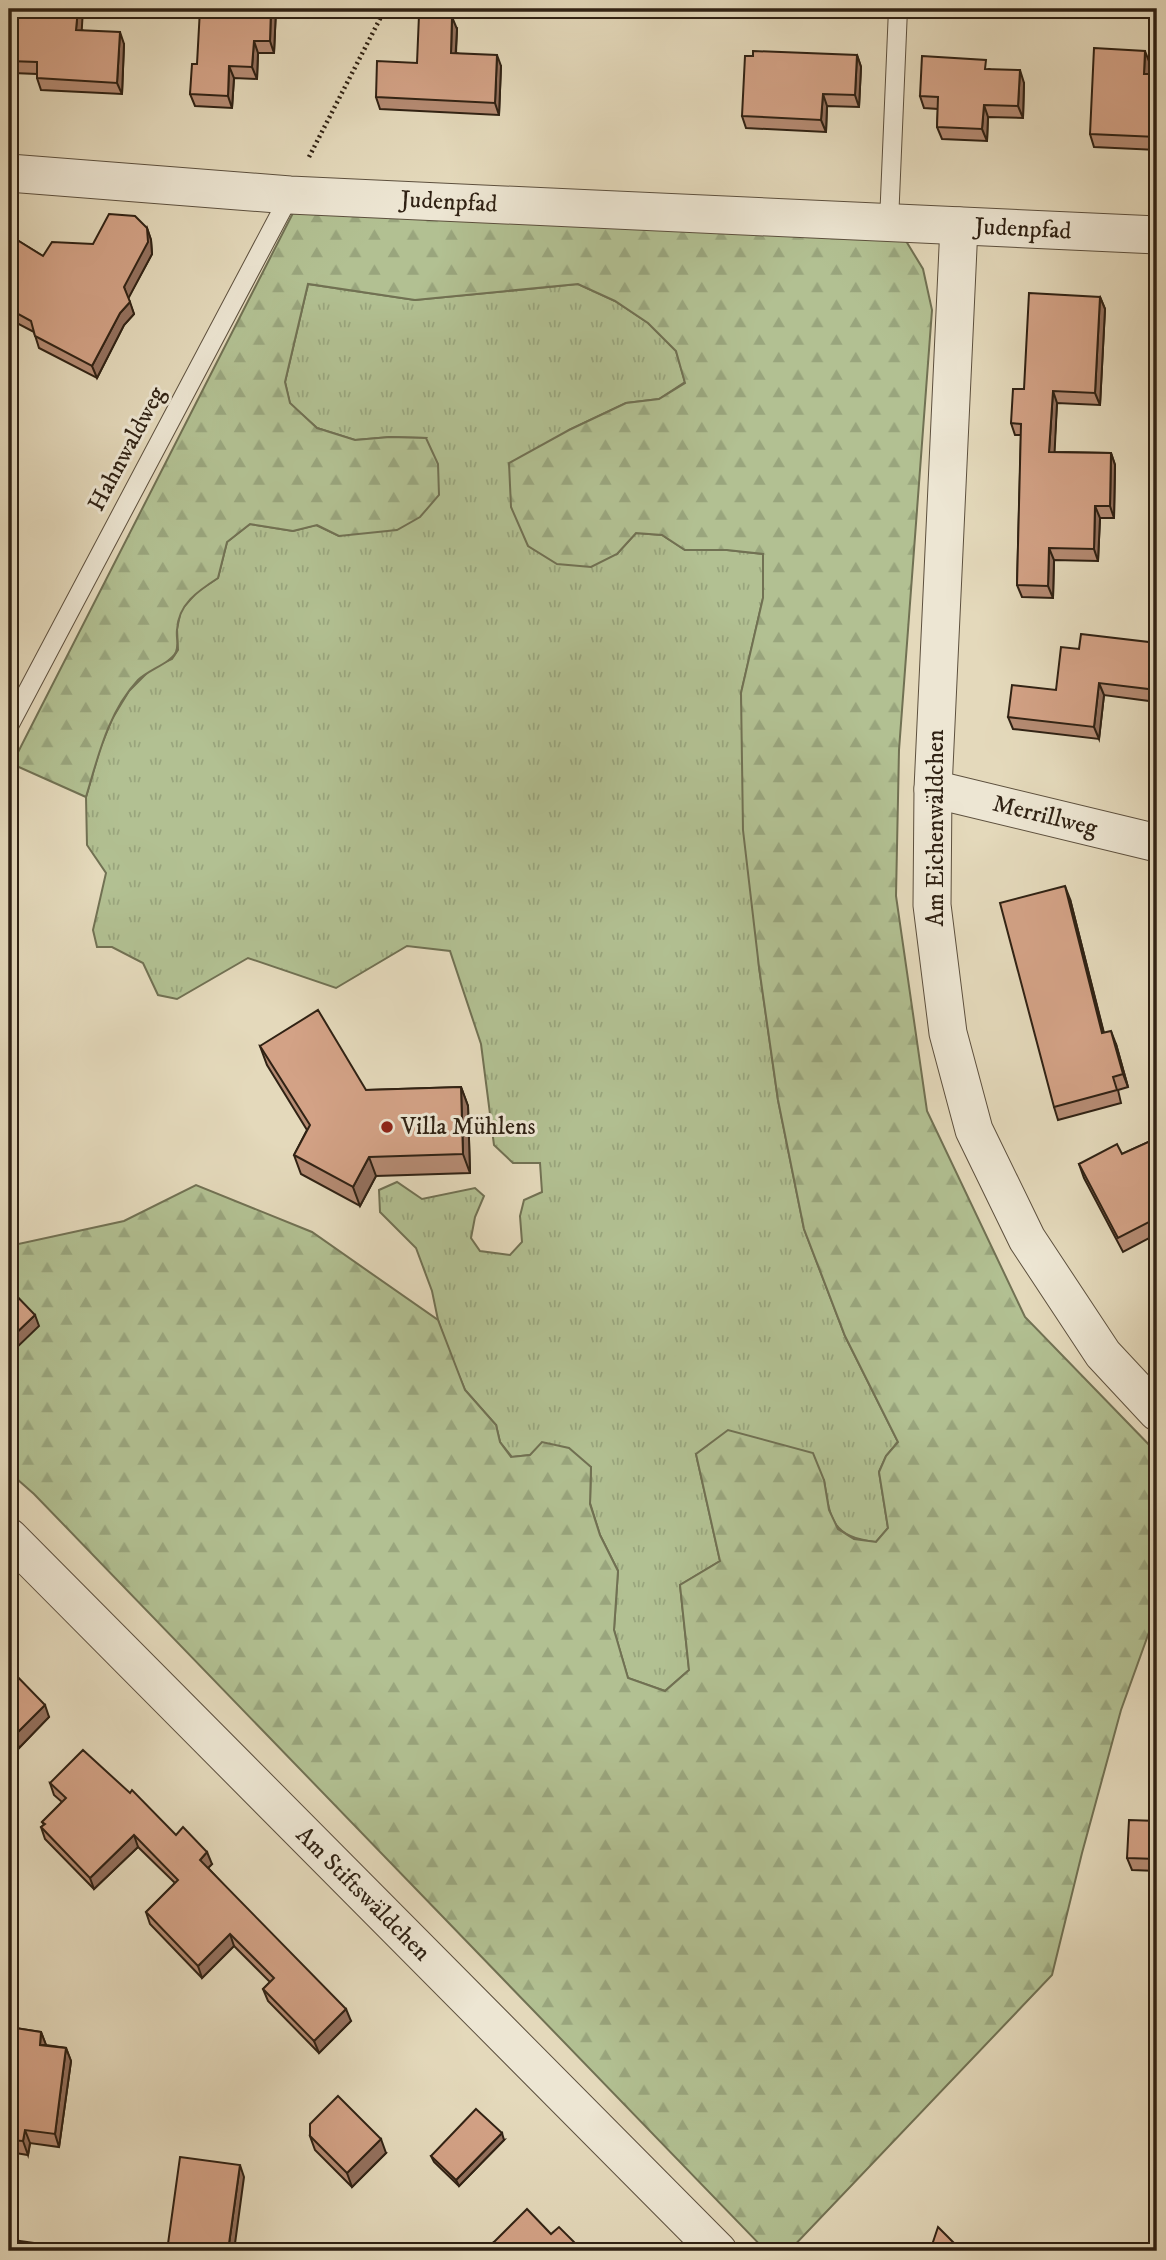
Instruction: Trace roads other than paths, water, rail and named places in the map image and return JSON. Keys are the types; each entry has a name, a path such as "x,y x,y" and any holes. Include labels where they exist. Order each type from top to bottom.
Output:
{"street":[{"name":"Judenpfad","path":"9,173 289,195 1157,235"},
{"name":"Am Eichenwäldchen","path":"960,226 933,789 932,905 946,1020 974,1130 1027,1239 1103,1354 1157,1412"},
{"name":"Merrillweg","path":"933,789 1157,843"},
{"name":"Am Stiftswäldchen","path":"9,1537 718,2251"}],"lane":[{"path":"890,222 898,9"},
{"name":"Hahnwaldweg","path":"9,726 289,195"}],"place":[{"name":"Villa Mühlens","path":"387,1127"}]}
